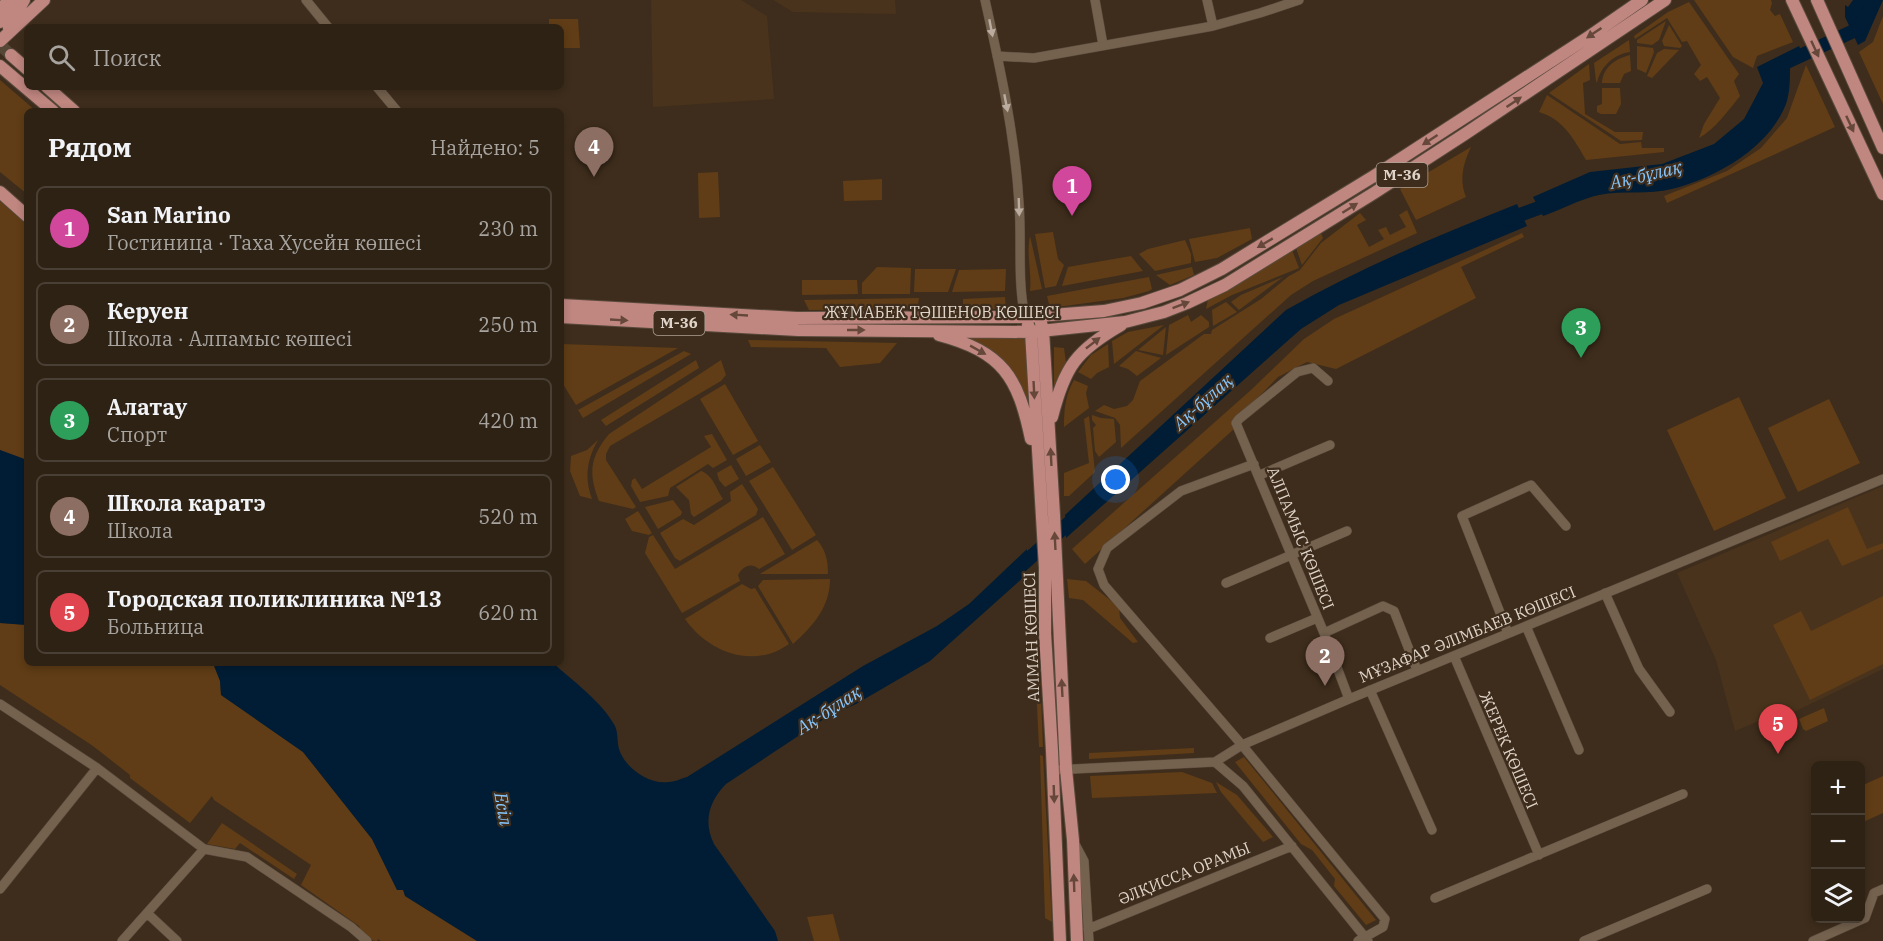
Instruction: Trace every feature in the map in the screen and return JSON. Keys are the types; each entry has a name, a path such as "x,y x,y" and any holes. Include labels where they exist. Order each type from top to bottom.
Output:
{"main road":[{"path":"0,10 9,0"},
{"path":"0,22 23,0"},
{"path":"3,38 23,0"},
{"path":"3,38 44,0"},
{"name":"ЖҰМАБЕК ТӘШЕНОВ КӨШЕСІ","path":"564,305 797,318 1025,317 1104,311 1142,303 1180,290 1222,269 1384,170 1642,0"},
{"name":"ЖҰМАБЕК ТӘШЕНОВ КӨШЕСІ","path":"564,317 798,330 1037,331 1125,322 1187,303 1225,285 1461,137 1665,0"},
{"path":"1792,0 1883,194"},
{"path":"1817,0 1883,148"},
{"path":"11,55 24,66"},
{"path":"0,66 24,86"},
{"path":"28,90 49,108"},
{"path":"50,90 71,108"},
{"path":"0,182 24,202"},
{"path":"0,192 24,213"},
{"path":"1037,331 1039,316"},
{"path":"1025,317 1037,331"},
{"path":"1049,430 1062,384 1074,362 1095,340 1125,322"},
{"path":"924,331 975,348 1003,366 1022,404 1039,482"},
{"name":"АММАН КӨШЕСІ","path":"1037,331 1049,430 1054,516 1045,633 1059,769 1073,840 1077,941"},
{"name":"АММАН КӨШЕСІ","path":"1037,331 1041,518 1051,567"},
{"name":"АММАН КӨШЕСІ","path":"1059,769 1060,941"}],"street":[{"path":"306,0 326,24"},
{"path":"986,0 1014,149 1019,205 1021,294 1025,317"},
{"path":"1095,0 1103,45"},
{"path":"1207,0 1213,26"},
{"path":"997,56 1034,58 1213,26 1299,0"},
{"path":"380,90 394,108"},
{"name":"АЛПАМЫС КӨШЕСІ","path":"1328,381 1313,368 1297,372 1236,423 1260,475 1348,699"},
{"path":"1260,475 1330,445"},
{"path":"1215,762 1243,786 1364,940 1383,927 1384,919 1242,745 1104,585 1098,568 1107,548 1181,491 1254,464"},
{"name":"МҰЗАФАР ӘЛІМБАЕВ КӨШЕСІ","path":"1059,769 1215,762 1242,745 1348,699 1883,479"},
{"path":"1509,633 1462,516 1531,485 1566,526"},
{"path":"1226,583 1347,531"},
{"path":"1605,593 1639,669 1670,712"},
{"path":"1324,633 1383,606 1389,608 1394,611 1417,670"},
{"path":"1270,638 1317,618"},
{"path":"1526,626 1579,750"},
{"name":"ЖЕРЕК КӨШЕСІ","path":"1454,656 1539,855"},
{"path":"1370,690 1432,830"},
{"path":"0,704 97,768 204,849 247,857 351,927 366,941"},
{"path":"0,889 97,768"},
{"path":"1435,898 1683,794"},
{"name":"АММАН КӨШЕСІ","path":"1073,840 1084,861 1089,941"},
{"name":"ӘЛҚИССА ОРАМЫ","path":"1088,929 1292,846"},
{"path":"122,941 204,849"},
{"path":"1584,941 1707,889"},
{"path":"1813,941 1865,918 1874,893 1883,889"},
{"path":"147,913 177,941"}],"shaded area":[{"path":"651,0 741,0 767,16 774,99 653,107"},
{"path":"773,0 895,0 896,14 793,12"},
{"path":"1694,0 1771,0 1770,10 1775,16 1780,14 1793,42 1757,56 1753,68 1733,57"},
{"path":"1689,2 1739,74 1734,81 1740,96 1716,125 1699,138 1704,124 1720,98 1707,77 1700,81 1694,74 1701,65 1687,41 1682,42 1667,18 1635,39 1634,36 1668,12"},
{"path":"1883,16 1883,104 1859,52 1873,42"},
{"path":"549,19 578,19 580,48 564,48 564,24 549,24"},
{"path":"1666,21 1659,40 1652,45 1637,43 1637,40"},
{"path":"1669,25 1682,46 1680,48 1664,46 1662,41"},
{"path":"1629,40 1630,52 1613,58 1601,72 1597,83 1594,63"},
{"path":"1637,46 1653,48 1654,52 1646,73 1637,69"},
{"path":"1664,49 1679,50 1652,78 1647,76 1657,53"},
{"path":"1630,55 1631,71 1624,74 1620,83 1602,83 1607,68 1619,59"},
{"path":"1589,64 1590,80 1583,83 1585,114 1615,132 1643,132 1642,140 1621,141 1549,93"},
{"path":"1806,65 1835,127 1667,203 1664,196 1727,171 1761,148 1787,118"},
{"path":"0,80 33,108 24,108 24,192 0,172"},
{"path":"1602,88 1620,88 1621,104 1616,114 1597,112 1597,106 1602,104"},
{"path":"1547,95 1620,144 1641,142 1642,148 1664,148 1664,152 1586,160 1572,137 1561,125 1539,112"},
{"path":"1471,147 1463,172 1466,197 1416,220 1400,189"},
{"path":"718,172 720,217 699,218 698,173"},
{"path":"882,179 882,200 844,201 843,181"},
{"path":"0,201 24,220 24,459 0,450"},
{"path":"1407,210 1417,233 1313,281 1291,295 1121,448 1120,425 1115,418 1095,411 1104,405 1114,409 1127,406 1133,400 1140,381 1204,334 1211,334 1212,330 1261,299 1300,270 1321,243 1360,213 1366,220 1357,225 1369,247 1384,239 1378,230 1386,227 1390,235 1406,227 1399,215"},
{"path":"1250,228 1252,239 1217,258 1195,262 1189,239"},
{"path":"1320,231 1323,238 1302,265 1296,248"},
{"path":"1053,232 1058,259 1064,265 1056,286 1045,288 1035,234"},
{"path":"1522,233 1524,237 1461,267 1476,298 1336,369 1307,362 1278,377 1233,423 1235,428 1085,564 1072,549 1251,390 1304,339 1334,319"},
{"path":"1030,236 1042,289 1030,291 1029,250"},
{"path":"1185,240 1191,254 1191,263 1155,271 1139,254 1148,249"},
{"path":"1292,250 1299,268 1232,295 1206,309 1208,299"},
{"path":"1131,256 1143,271 1062,286 1068,267"},
{"path":"877,267 911,268 910,294 862,294 862,283"},
{"path":"1192,267 1194,275 1170,285 1156,275"},
{"path":"915,269 956,269 948,292 914,292"},
{"path":"1006,269 1005,291 952,292 959,270"},
{"path":"1149,277 1152,289 1123,298 1050,308 1047,296"},
{"path":"1283,277 1239,310 1231,302 1241,295"},
{"path":"802,280 857,280 858,294 802,295"},
{"path":"1005,297 1006,309 976,309 963,304 963,299"},
{"path":"919,298 918,305 912,305 906,309 809,310 804,300"},
{"path":"1226,302 1237,312 1213,326 1212,310"},
{"path":"1188,315 1191,322 1201,315 1209,322 1209,327 1166,355 1169,325"},
{"path":"1164,325 1114,364 1112,341 1128,332"},
{"path":"1166,327 1163,355 1138,350"},
{"path":"961,336 1026,336 1029,404 1004,361 986,347"},
{"path":"748,340 897,343 880,363 840,367 826,348 751,347"},
{"path":"564,344 678,348 576,405 564,386"},
{"path":"1108,344 1109,367 1091,379 1078,372 1091,355"},
{"path":"1054,347 1064,348 1066,363 1054,389"},
{"path":"684,351 691,354 583,418 578,410"},
{"path":"1136,351 1161,358 1137,376 1119,366"},
{"path":"696,360 699,368 606,426 601,420"},
{"path":"721,360 726,375 721,381 610,446 606,460 636,507 633,509 599,501 593,482 593,466 598,450 609,434"},
{"path":"1074,380 1088,386 1086,393 1089,408 1064,427 1066,403"},
{"path":"725,384 758,441 733,455 700,399"},
{"path":"1739,397 1786,498 1714,531 1667,430"},
{"path":"1829,399 1860,463 1798,492 1768,428"},
{"path":"1092,415 1114,419 1116,442 1099,457 1095,451 1093,428 1096,425 1092,420"},
{"path":"1089,416 1095,472 1069,496 1064,496 1064,473 1089,463 1084,419"},
{"path":"712,434 727,460 713,468 708,464 670,488 668,496 640,502 631,486 632,480 635,478 642,489 711,447 704,436"},
{"path":"598,440 591,454 587,476 592,499 580,496 570,471 571,456 587,450"},
{"path":"760,445 771,462 746,476 736,459"},
{"path":"731,465 739,479 725,487 717,473"},
{"path":"773,467 816,535 792,550 749,481"},
{"path":"701,471 711,479 723,499 694,517 691,514 689,500 676,487"},
{"path":"742,484 758,509 756,515 680,561 675,558 660,533 683,519 694,525 731,501 730,492"},
{"path":"1883,486 1883,669 1794,712 1788,709 1735,731 1716,660 1677,573"},
{"path":"673,500 682,512 681,515 658,529 645,507"},
{"path":"1848,507 1867,549 1883,543 1883,549 1842,566 1828,539 1780,561 1771,542"},
{"path":"638,511 652,533 649,535 632,531 625,519"},
{"path":"763,517 785,554 759,569 750,565 745,567 738,575 740,581 682,613 645,553 649,537 653,535 675,569"},
{"path":"817,540 826,556 828,574 760,574"},
{"path":"830,579 824,607 793,644 758,586 763,580"},
{"path":"1067,579 1086,581 1119,607 1120,618 1138,642 1133,643 1083,600 1069,598"},
{"path":"742,584 751,589 755,588 789,644 774,652 759,656 735,654 712,645 685,619"},
{"path":"1883,596 1883,664 1810,700 1773,625 1801,611 1811,631"},
{"path":"0,623 24,625 24,666 214,666 220,681 221,695 303,752 372,839 397,890 404,890 405,896 477,941 371,940 363,934 359,926 301,885 311,865 214,800 212,796 190,823 130,778 130,775 93,746 0,685"},
{"path":"1040,673 1043,747 1039,747 1036,686"},
{"path":"1824,708 1828,721 1806,731 1803,729 1799,719"},
{"path":"1194,748 1194,753 1089,759 1089,753"},
{"path":"1040,755 1043,756 1052,922 1045,918"},
{"path":"1244,757 1376,920 1366,925 1334,886 1335,879 1312,850 1301,844 1235,762"},
{"path":"1182,772 1212,783 1217,793 1092,798 1090,776"},
{"path":"1883,776 1883,813 1865,821 1865,815 1865,784"},
{"path":"1216,782 1237,795 1273,837 1263,842 1221,792"},
{"path":"222,823 297,874 294,879 240,843 235,849 207,844"},
{"path":"833,914 840,941 814,941 807,917"}],"water":[{"path":"1853,0 1883,0 1865,41 1858,45 1845,17 1845,5 1848,7"},
{"path":"1799,46 1806,60 1790,67 1786,104 1778,120 1754,147 1739,159 1706,177 1672,189 1599,195 1543,216 1533,197 1590,172 1662,164 1714,144 1744,119 1763,83 1757,67"},
{"path":"1517,204 1527,226 1339,305 1301,329 1066,538 1065,515 1286,310 1400,253"},
{"path":"0,450 24,459 24,625 0,623"},
{"name":"Есіл","path":"1027,549 1026,575 930,661 856,704 827,717 726,784 715,797 708,820 714,844 775,931 778,941 477,941 405,896 403,890 397,890 372,839 303,752 221,695 220,681 214,666 557,666 587,692 610,717 616,728 619,749 632,769 654,781 671,782 687,777 863,666 937,626 969,604"}],"waterway":[{"name":"Ақ-бұлақ","path":"1787,62 1860,28 1875,0"},
{"name":"Ақ-бұлақ","path":"1506,220 1555,202"},
{"name":"Ақ-бұлақ","path":"1013,573 1079,514"}],"tunnel":[{"path":"0,45 11,55"}],"place":[{"name":"Школа каратэ","path":"594,177"},
{"name":"San Marino","path":"1072,216"},
{"name":"Алатау","path":"1581,358"},
{"name":"Керуен","path":"1325,686"},
{"name":"Городская поликлиника №13","path":"1778,754"}]}
